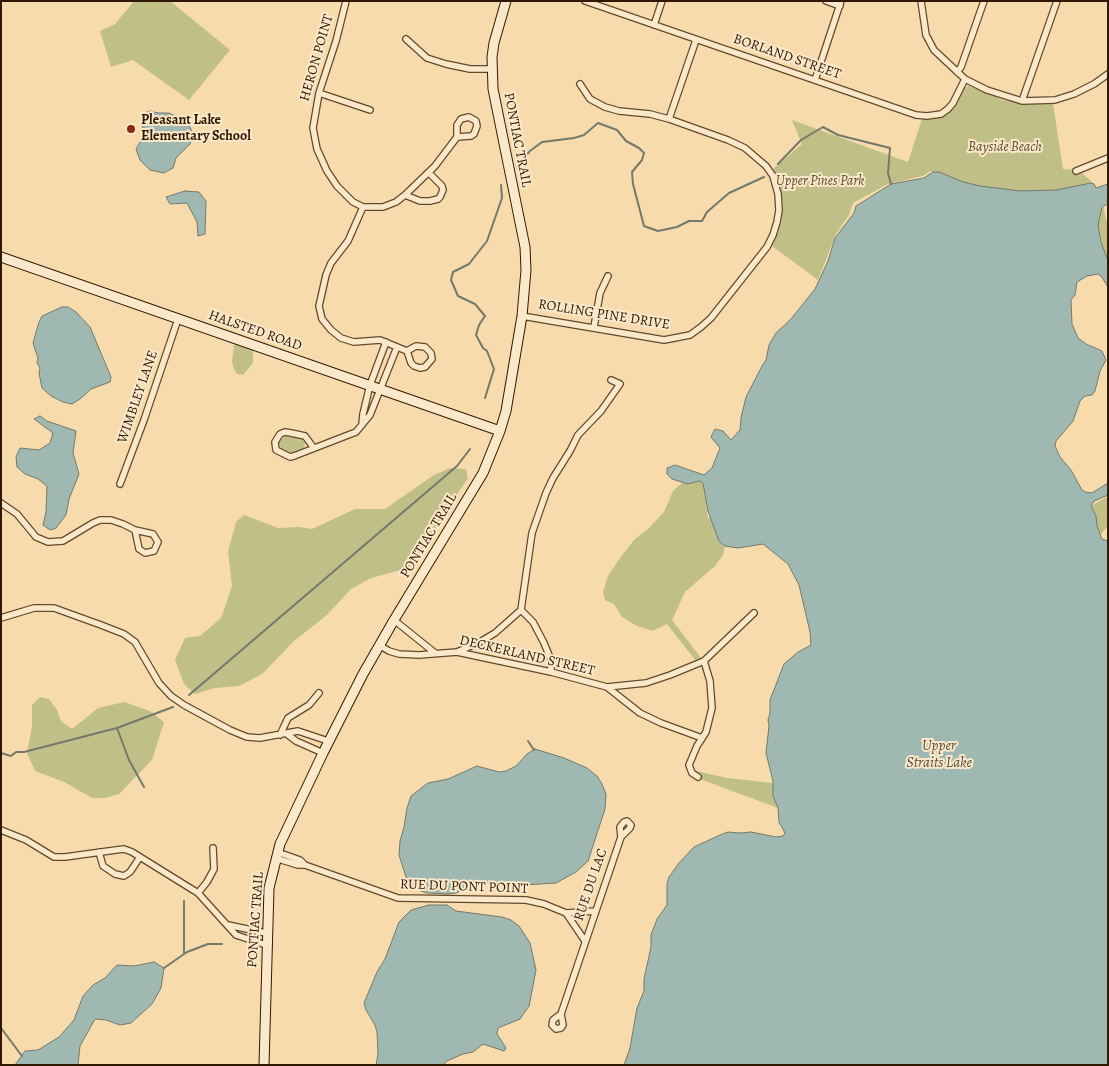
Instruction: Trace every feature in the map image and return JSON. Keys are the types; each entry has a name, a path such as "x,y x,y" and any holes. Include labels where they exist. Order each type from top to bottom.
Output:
{"main road":[{"name":"PONTIAC TRAIL","path":"264,1065 266,933 269,888 276,855 286,829 328,742 379,645 483,473 506,411 522,316 526,270 525,247 493,88 494,42 506,1"},
{"name":"HALSTED ROAD","path":"1,257 500,431"}],"street":[{"name":"HERON POINT","path":"346,1 336,40 319,92 313,128 317,149 327,171 337,186 353,202 363,207"},
{"name":"BORLAND STREET","path":"585,1 905,112 928,116 941,114 953,103 965,79"},
{"path":"654,25 662,1"},
{"path":"815,80 841,4 826,1"},
{"path":"921,1 926,35 934,50 965,79 986,90 1022,101 1055,100 1074,94 1094,84 1108,74"},
{"path":"957,72 961,67 984,1"},
{"path":"1022,101 1057,1"},
{"path":"406,39 427,58 470,69 492,69"},
{"path":"669,119 696,40"},
{"name":"ROLLING PINE DRIVE","path":"522,316 664,340 690,335 711,318 767,247 773,235 779,210 778,194 773,176 766,166 745,148 669,119 605,107 590,99 580,84"},
{"path":"319,92 370,110"},
{"path":"407,351 416,346 425,347 431,353 432,360 426,367 420,368 411,363 407,351 386,342 375,340 354,342 341,338 331,330 322,319 319,306 326,275 331,263 348,241 363,207 383,207 396,202 429,173 457,137"},
{"path":"1076,171 1108,158"},
{"path":"405,195 425,201 438,199 443,190 442,186 429,173"},
{"path":"594,327 600,293 608,276"},
{"name":"WIMBLEY LANE","path":"120,484 178,319"},
{"path":"362,425 370,385 386,342"},
{"path":"314,448 304,436 291,433 280,434 275,442 276,450 290,457 294,456 356,432 370,415 397,347"},
{"path":"457,652 495,633 521,610 532,533 546,492 578,435 601,411 620,384 611,380"},
{"path":"1,503 17,514 36,537 48,542 63,541 100,520 111,520 155,536 158,545 154,551 145,553 139,549 135,530"},
{"path":"1,618 34,608 54,608 124,634 135,642 159,683 184,706 247,737 260,738 298,731 328,742"},
{"path":"521,610 533,622 544,643 551,660 551,672"},
{"path":"607,687 646,683 704,661 754,613"},
{"path":"394,620 435,653"},
{"name":"DECKERLAND STREET","path":"379,645 399,654 419,656 457,652 551,672 607,687 640,713 702,738"},
{"path":"698,777 692,773 689,765 710,723 712,708 710,681 704,661"},
{"path":"319,693 309,705 288,718 282,728 284,735 323,753"},
{"path":"1,830 26,840 54,857 65,858 124,849 132,852 198,893 236,935 266,945"},
{"name":"RUE DU LAC","path":"561,1014 621,838"},
{"path":"198,893 214,869 213,848"},
{"path":"100,852 103,866 115,874 124,876 130,872 140,857"},
{"name":"RUE DU PONT POINT","path":"276,855 298,865 305,865 398,898 526,900 544,904 566,913 596,911"},
{"name":"RUE DU LAC","path":"566,913 585,941"},
{"path":"228,924 266,933"}],"green space":[{"path":"134,1 170,1 230,50 189,100 133,60 111,67 100,31 115,24"},
{"path":"969,86 1003,100 1019,103 1053,104 1063,169 1079,170 1094,184 1049,192 999,196 931,171 923,176 888,184 853,203 849,215 836,234 818,280 772,246 781,223 783,203 779,183 773,169 802,144 792,120 908,162 922,119 944,115 964,88"},
{"path":"1103,206 1108,227 1108,257 1106,257 1098,229 1098,220"},
{"path":"234,344 253,350 253,363 243,375 237,374 234,369 232,362"},
{"path":"286,436 301,438 305,443 304,448 291,453 281,449 279,441"},
{"path":"450,468 466,469 468,478 409,568 371,578 351,589 327,615 294,641 262,674 239,686 215,688 195,694 184,684 175,660 185,638 200,636 221,618 232,586 228,551 236,522 244,515 278,528 299,527 312,529 355,509 385,509 434,475"},
{"path":"699,481 704,485 708,518 711,518 719,541 725,546 723,555 715,566 685,592 672,620 701,658 696,661 667,624 652,631 635,625 622,617 614,604 605,600 603,592 608,576 620,558 634,540 664,512 673,491 682,483 688,484"},
{"path":"1108,496 1108,526 1100,535 1091,506"},
{"path":"40,697 49,699 57,710 61,721 72,729 98,708 124,702 150,711 164,722 152,760 119,794 105,798 92,798 64,782 35,771 27,753 32,726 32,705"},
{"path":"692,770 727,778 773,783 773,796 778,808 689,775"}],"water":[{"path":"150,111 169,113 182,119 190,127 193,135 190,144 176,158 173,168 164,173 150,170 140,160 136,149 143,137 142,114"},
{"name":"Upper Straits Lake","path":"933,172 939,172 963,182 980,186 1020,191 1056,190 1091,183 1096,188 1108,184 1108,204 1102,207 1098,225 1101,242 1108,261 1108,287 1098,274 1087,276 1077,282 1075,295 1071,300 1072,324 1078,338 1102,351 1106,360 1100,371 1095,391 1092,395 1085,396 1080,401 1073,421 1056,441 1055,446 1082,490 1092,493 1108,483 1108,495 1094,501 1091,506 1096,516 1097,526 1102,539 1108,541 1108,1065 624,1065 630,1048 637,1008 644,991 651,935 657,919 667,905 669,877 694,847 720,835 728,832 751,832 776,837 783,836 785,833 779,822 778,808 773,796 773,781 766,753 770,700 784,664 798,652 811,645 810,632 799,585 788,564 763,544 738,548 725,546 719,541 708,511 703,483 699,481 688,484 672,479 667,474 667,468 675,465 704,475 712,468 720,448 711,437 715,429 723,431 731,440 740,430 746,397 766,360 769,345 776,333 791,319 815,289 828,261 835,238 854,213 856,206 891,184 924,178"},
{"path":"185,191 199,192 206,201 205,234 198,236 197,222 187,203 170,204 166,197"},
{"path":"62,307 68,307 76,312 90,327 111,377 110,382 91,389 72,404 51,396 42,388 40,368 37,363 38,358 33,343 42,316"},
{"path":"40,416 47,421 76,431 73,453 79,474 69,499 66,515 56,528 50,530 43,525 46,512 47,486 38,479 25,474 17,467 16,457 20,448 39,450 50,443 53,433 34,419"},
{"path":"535,749 587,768 597,776 602,784 606,794 605,809 588,861 576,872 556,883 507,886 490,882 447,894 427,893 418,890 406,877 399,855 400,841 411,796 428,783 448,779 477,766 499,772 506,771 516,766 527,754"},
{"path":"429,905 447,905 456,911 502,917 511,920 519,926 530,943 536,970 529,1006 520,1019 498,1028 497,1034 506,1048 504,1051 483,1044 473,1052 463,1054 447,1061 443,1065 376,1065 378,1054 377,1032 364,1003 377,972 385,959 399,922 411,910"},
{"path":"154,962 164,968 161,988 152,1004 131,1023 120,1025 106,1020 95,1019 80,1046 78,1065 15,1065 25,1051 38,1050 59,1037 74,1020 83,996 93,985 105,978 117,965 134,966"}],"waterway":[{"path":"520,162 542,142 584,135 598,123 617,130 626,141 644,153 642,160 632,172 633,184 644,226 658,231 677,227 689,221 702,221 707,212 729,193 764,177"},
{"path":"778,164 801,140 823,127 838,135 890,148 888,173 891,184"},
{"path":"485,398 494,369 487,351 483,348 476,335 479,325 485,316 475,304 458,296 451,280 453,272 469,264 487,241 502,198 501,185"},
{"path":"189,695 457,466 470,449"},
{"path":"1,753 11,756 16,752 24,752 117,728 173,707"},
{"path":"117,728 129,760 144,787"},
{"path":"528,741 534,750"},
{"path":"184,901 184,954"},
{"path":"164,968 187,952 208,944 222,944"},
{"path":"1,1028 22,1056"}],"place":[{"name":"Pleasant Lake Elementary School","path":"131,129"}],"park label":[{"name":"Bayside Beach","path":"1005,148"},
{"name":"Upper Pines Park","path":"820,182"}]}
